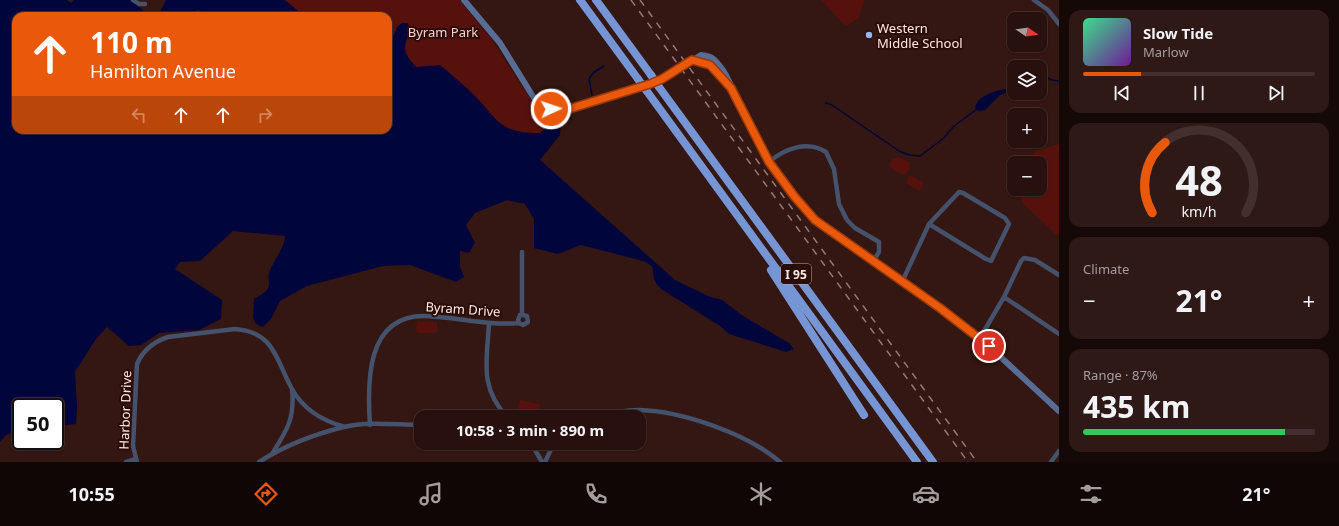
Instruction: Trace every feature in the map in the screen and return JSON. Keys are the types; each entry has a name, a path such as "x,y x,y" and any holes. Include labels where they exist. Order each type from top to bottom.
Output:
{"highway":[{"name":"I 95","path":"580,0 917,462"},
{"name":"I 95","path":"596,0 933,462"},
{"path":"744,225 771,271 864,415"}],"main road":[{"path":"464,0 500,43 534,98 545,107 560,110 569,109 623,93 662,79 702,55 713,58 725,73 731,88 769,162 798,201 815,220 980,338 1059,411"}],"street":[{"path":"133,0 139,4 145,4"},
{"path":"1034,0 1048,10 1059,24"},
{"path":"769,162 792,148 815,148 826,152 834,169 839,204 847,220 855,228 879,242 879,252 873,261"},
{"path":"902,282 929,224 959,192 967,194 1005,218 1009,223 993,259 989,261 929,224"},
{"path":"519,323 524,325 528,322 527,316 522,315 522,252"},
{"path":"980,338 1004,297 1021,261 1024,258 1035,260 1059,275"},
{"path":"1004,297 1059,334"},
{"name":"Byram Drive","path":"370,424 370,377 372,361 381,338 390,326 401,320 424,316 489,323 519,323 518,318 522,315"},
{"path":"489,323 488,388 502,410"},
{"name":"Harbor Drive","path":"137,461 133,446 137,366 140,358 148,347 161,339 234,329 251,332 264,339 273,349 292,389 305,405 317,416 327,422 345,427"},
{"name":"Harbor Drive","path":"272,454 289,425 293,399 292,389"},
{"path":"646,411 692,420 753,442 780,462"},
{"path":"259,462 272,454 308,439 345,427 370,424 414,425"},
{"path":"535,450 543,462 550,450"},
{"path":"1051,462 1059,451"},
{"path":"126,462 137,461"}],"green space":[{"name":"Byram Park","path":"285,0 459,0 489,36 535,106 545,112 560,115 540,133 521,132 507,128 490,113 470,91 432,75 413,63 407,56 405,47 410,30 392,39 392,12 299,12"},
{"path":"821,0 865,0 858,19 846,26"},
{"path":"1059,144 1059,233 1057,236 1022,202 1021,196 1047,196 1047,156 1032,156 1035,151"},
{"path":"898,157 909,162 910,168 906,174 899,173 889,166 892,158 895,159"},
{"path":"910,175 924,183 920,191 906,183"},
{"path":"419,321 436,322 437,331 435,333 418,333 416,331 417,323"},
{"path":"520,400 540,404 539,410 518,410"}],"shaded area":[{"path":"0,0 67,0 71,3 74,0 131,0 145,12 12,12 12,134 392,134 392,40 397,27 402,23 408,23 409,33 405,45 405,51 416,67 440,65 470,91 499,122 506,127 514,130 540,133 553,121 561,122 560,135 540,160 675,280 708,296 722,300 743,316 789,343 794,349 786,352 729,334 720,326 661,289 655,281 652,267 643,261 581,245 558,254 534,248 534,219 525,204 507,200 475,213 466,225 475,243 469,253 460,251 460,266 464,277 456,282 410,265 383,266 307,286 280,301 271,319 263,327 256,324 253,318 254,299 264,293 268,288 269,273 283,246 285,236 233,231 200,261 180,262 175,269 222,300 221,319 199,330 159,333 141,345 129,346 107,327 96,339 75,372 77,406 76,424 64,425 64,398 12,398 12,433 6,435 0,442"},
{"path":"166,0 285,0 299,12 203,12 198,10 194,12 160,12"},
{"path":"1007,89 1007,92 1000,95 985,110 979,111 975,108 977,103 988,94"}],"waterway":[{"path":"592,95 589,79 593,73 604,66"},
{"path":"1047,78 1059,81"},
{"path":"826,103 832,105 899,151 909,155 920,156 944,138 953,127 977,109"}],"railway":[{"path":"631,0 968,462"},
{"path":"640,0 977,462"}],"place":[{"name":"Western Middle School","path":"869,35"}],"route":[{"path":"551,109 569,109 650,84 672,74 692,60 710,65 719,73 731,88 762,151 778,176 808,213 827,229 940,308 989,346"}]}
